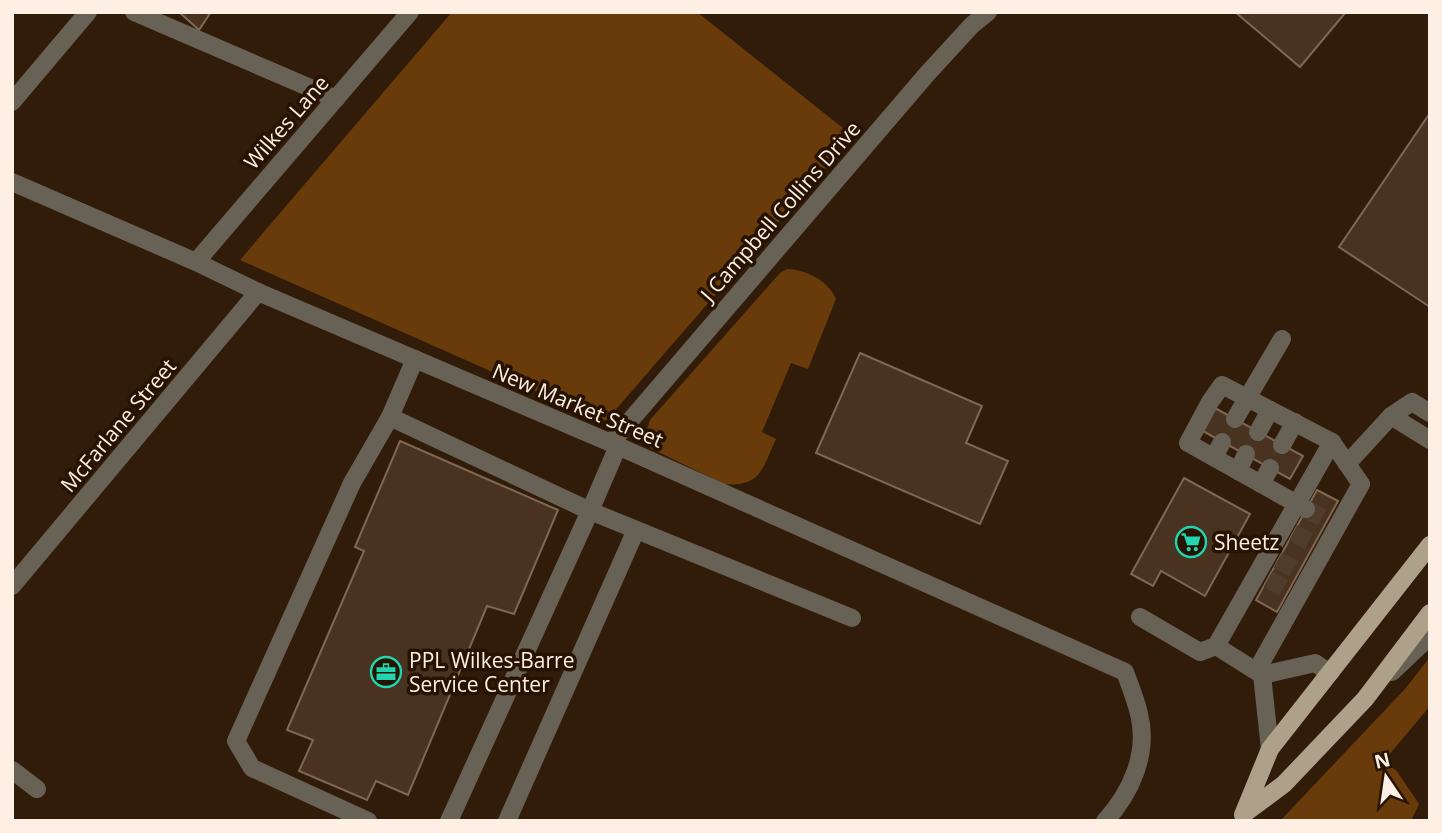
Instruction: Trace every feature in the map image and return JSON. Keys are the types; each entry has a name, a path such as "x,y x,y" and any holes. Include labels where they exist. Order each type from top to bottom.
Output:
{"main road":[{"path":"1240,818 1270,749 1430,545"},
{"path":"1240,818 1284,784 1364,699 1430,613"}],"street":[{"path":"12,102 88,12"},
{"path":"134,12 336,99"},
{"name":"Wilkes Lane","path":"196,262 410,12"},
{"name":"J Campbell Collins Drive","path":"449,821 590,511 615,445 927,74 972,25 988,12"},
{"name":"New Market Street","path":"12,183 615,445 1125,672 1140,715 1142,746 1122,803 1105,821"},
{"name":"McFarlane Street","path":"12,586 258,292"},
{"path":"1235,419 1282,339"},
{"path":"368,821 252,768 236,741 352,484 390,417 415,359"},
{"path":"1270,749 1259,672 1293,594 1332,523 1361,484 1332,442 1222,385 1188,443 1218,449 1238,471 1302,506"},
{"path":"1347,464 1391,416 1412,402 1430,413"},
{"path":"1258,432 1270,410"},
{"path":"1391,416 1430,440"},
{"path":"390,417 590,511 852,618"},
{"path":"1282,445 1295,422"},
{"path":"1140,617 1200,652 1216,646 1262,577 1302,506 1332,442"},
{"path":"1238,471 1246,454"},
{"path":"1261,484 1270,468"},
{"path":"507,821 636,530"},
{"path":"1364,699 1430,636"},
{"path":"1216,646 1259,672 1315,663 1329,673"},
{"path":"12,770 37,789"}],"shaded area":[{"path":"452,12 697,12 853,136 605,422 240,260"},
{"path":"787,269 816,277 828,287 836,299 808,369 791,363 762,432 776,439 759,474 746,483 724,484 650,448 645,435 650,420 780,273"},
{"path":"1430,657 1430,706 1383,762 1396,770 1419,804 1411,821 1280,821 1405,689"}],"building":[{"path":"179,12 211,12 199,30"},
{"path":"1235,12 1346,12 1300,67"},
{"path":"1430,113 1430,307 1339,247"},
{"path":"860,353 982,406 966,443 1008,461 980,524 816,453"},
{"name":"Sheetz","path":"1213,407 1303,456 1290,479 1201,430"},
{"name":"PPL Wilkes-Barre Service Center","path":"400,441 558,510 514,614 487,606 408,795 376,781 367,800 299,771 313,740 287,730 364,551 355,547"},
{"name":"Sheetz","path":"1184,478 1250,514 1205,596 1161,571 1153,586 1131,574"},
{"name":"Sheetz","path":"1317,490 1338,501 1277,612 1256,600"}],"tunnel":[{"path":"1306,509 1327,520"},
{"path":"1293,533 1314,544"},
{"path":"1278,560 1299,572"},
{"path":"1268,579 1289,591"}],"place":[{"name":"Sheetz","path":"1191,542"},
{"name":"PPL Wilkes-Barre Service Center","path":"386,672"}]}
